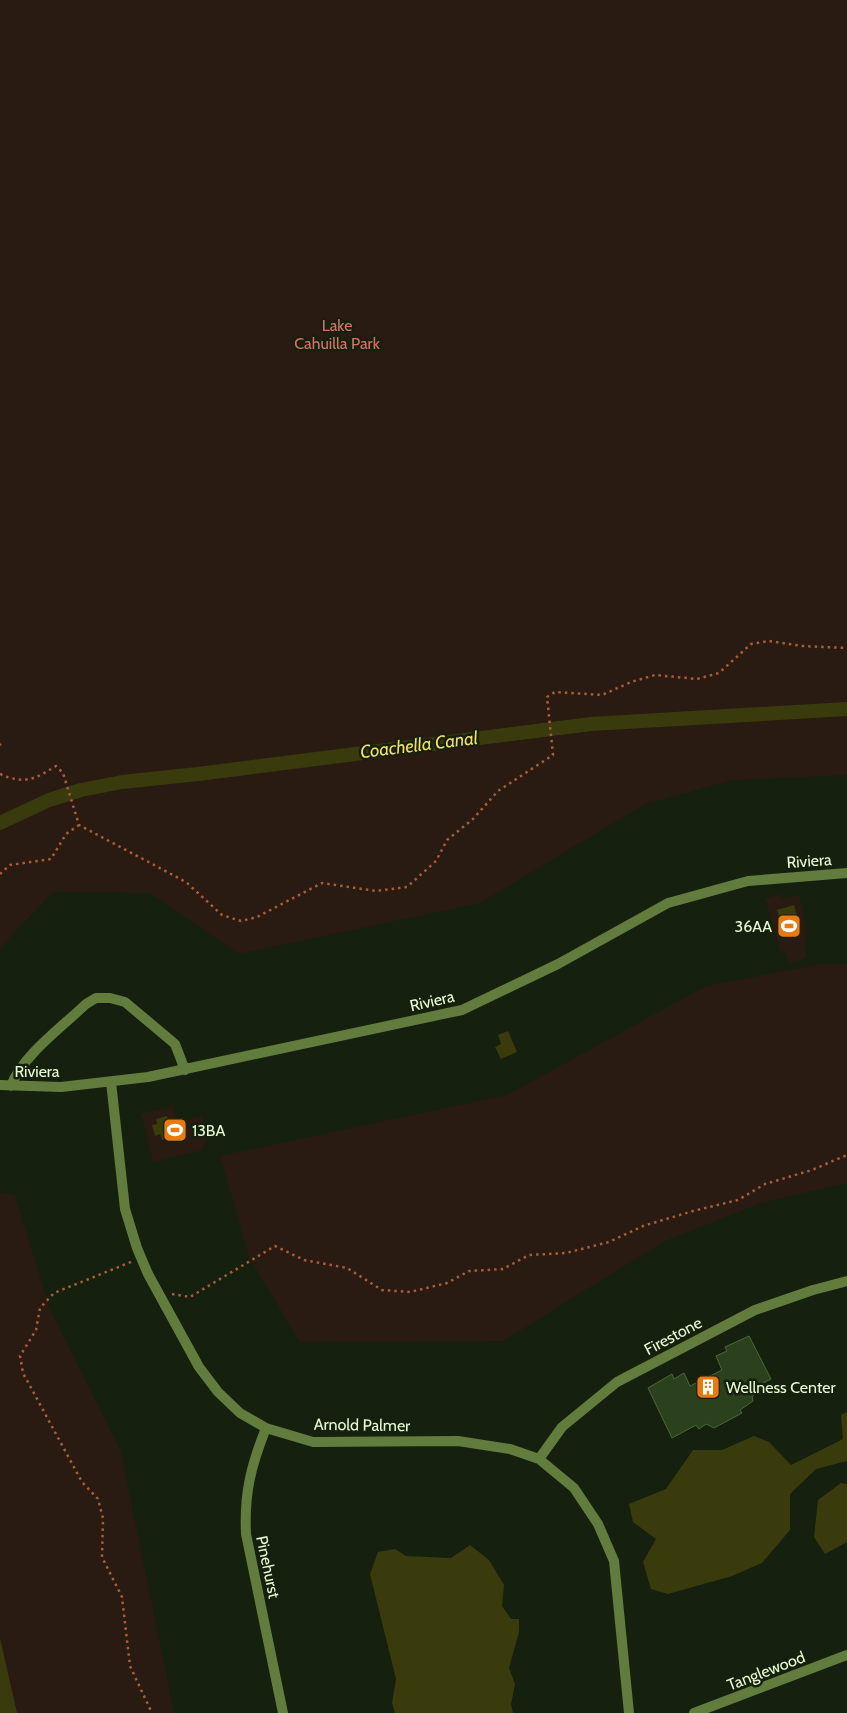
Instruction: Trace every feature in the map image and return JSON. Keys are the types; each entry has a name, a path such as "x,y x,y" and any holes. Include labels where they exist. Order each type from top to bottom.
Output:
{"street":[{"name":"Riviera","path":"0,1085 61,1087 111,1082 185,1070 462,1010 558,964 668,903 748,881 847,873"},
{"path":"11,1086 16,1072 27,1060 86,1004 96,998 110,998 125,1002 175,1044 185,1070"},
{"name":"Arnold Palmer","path":"111,1082 125,1209 136,1248 199,1368 240,1414 266,1428 313,1442 458,1441 510,1449 539,1458 574,1488 598,1524 614,1560 629,1713"},
{"name":"Firestone","path":"539,1458 562,1427 617,1382 755,1310 813,1290 847,1282"},
{"name":"Pinehurst","path":"266,1428 247,1485 244,1507 246,1534 283,1713"},
{"name":"Tanglewood","path":"694,1713 847,1655"}],"path":[{"path":"0,774 11,779 33,780 56,766 63,773 79,825 186,882 222,915 240,921 257,917 322,883 376,891 407,887 436,861 447,840 473,819 498,791 553,755 547,706 548,696 555,692 602,695 631,682 656,675 698,679 720,673 751,644 769,640 802,646 847,648"},
{"path":"0,874 10,866 51,859 66,834 79,825"},
{"path":"171,1294 190,1297 275,1246 304,1260 347,1268 382,1290 410,1292 447,1283 469,1271 503,1269 529,1255 566,1253 609,1242 643,1226 738,1200 765,1184 812,1170 847,1154"},
{"path":"148,1274 132,1261 54,1293 40,1308 36,1330 20,1356 23,1374 82,1482 98,1499 103,1518 102,1557 122,1597 130,1666 152,1713"}],"green space":[{"name":"Lake Cahuilla Park","path":"0,0 847,0 847,775 733,780 645,804 480,903 239,954 150,893 53,892 0,948"},
{"name":"36AA","path":"781,894 783,899 799,895 806,930 805,949 807,958 789,963 785,952 780,951 765,899"},
{"path":"821,964 847,964 847,1183 761,1203 663,1242 503,1341 300,1342 249,1257 220,1156 507,1095 706,986"},
{"name":"13BA","path":"173,1106 177,1122 202,1116 207,1139 202,1150 153,1162 141,1114"},
{"path":"0,1193 15,1195 50,1310 121,1452 174,1713 0,1713"}],"shaded area":[{"name":"36AA","path":"794,905 800,927 788,931 785,919 780,921 777,910"},
{"path":"508,1031 517,1052 501,1059 495,1047 501,1044 498,1035"},
{"name":"13BA","path":"167,1116 172,1137 162,1140 160,1134 155,1136 152,1125 157,1124 156,1119"},
{"path":"847,1412 847,1461 816,1469 790,1494 790,1530 762,1563 732,1576 668,1594 651,1589 643,1562 656,1539 633,1522 629,1504 666,1489 693,1450 722,1450 754,1436 769,1442 791,1465 843,1439 841,1415"},
{"path":"841,1483 847,1484 847,1542 825,1554 814,1537 818,1500"},
{"path":"470,1545 489,1560 504,1585 502,1606 511,1619 519,1619 519,1632 509,1668 515,1684 511,1704 513,1713 395,1713 392,1703 396,1679 370,1574 378,1552 395,1549 406,1556 451,1558"},
{"path":"0,1638 17,1713 0,1713"}],"building":[{"name":"Wellness Center","path":"749,1336 771,1379 763,1383 767,1389 752,1396 753,1401 740,1410 742,1413 714,1428 706,1424 699,1429 696,1425 672,1438 648,1388 672,1374 674,1379 684,1373 690,1386 722,1370 716,1356 727,1351 725,1347"}],"waterway":[{"name":"Coachella Canal","path":"0,823 49,800 81,790 122,782 591,724 847,709"}],"place":[{"name":"36AA","path":"789,926"},
{"name":"13BA","path":"175,1130"},
{"name":"Wellness Center","path":"708,1387"}]}
